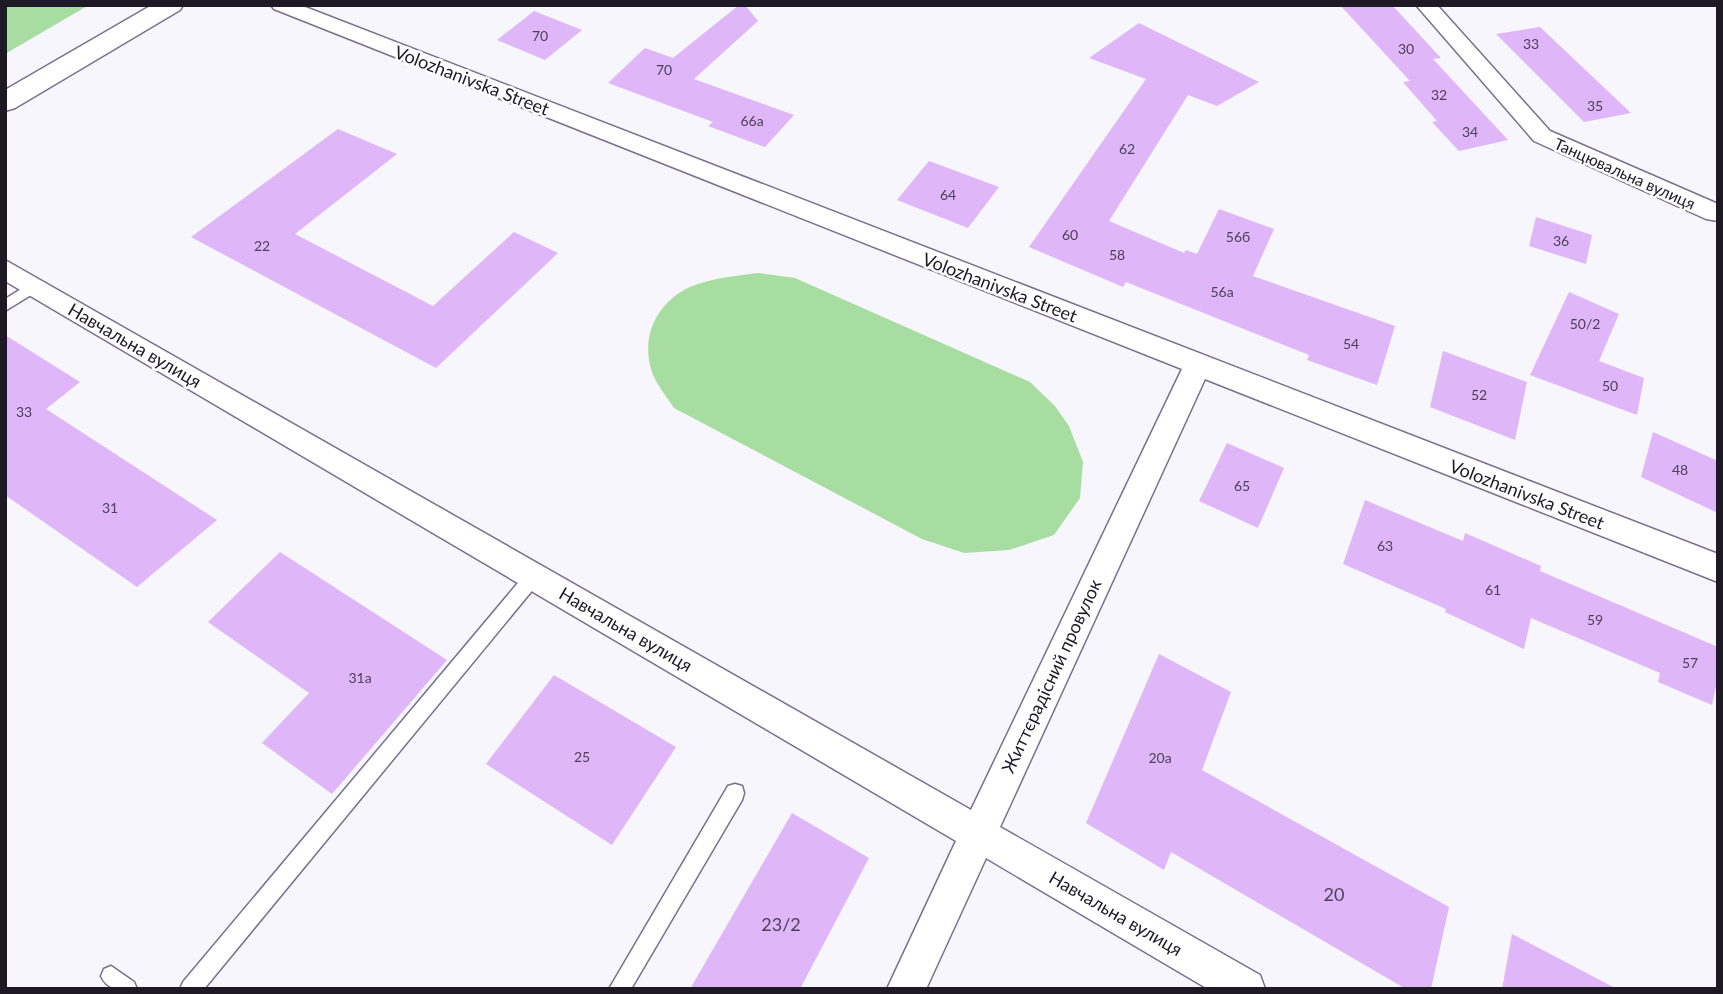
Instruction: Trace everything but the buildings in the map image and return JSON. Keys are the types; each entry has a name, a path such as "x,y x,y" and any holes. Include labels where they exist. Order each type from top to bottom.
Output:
{"street":[{"path":"5,102 171,5"},
{"name":"Volozhanivska Street","path":"281,5 1718,568"},
{"name":"Танцювальна вулиця","path":"1426,5 1542,136 1717,215"},
{"name":"Навчальна вулиця","path":"5,269 1246,989"},
{"name":"Життєрадісний провулок","path":"906,989 1198,364"}],"lane":[{"path":"5,306 34,286"},
{"path":"190,989 534,576"},
{"path":"619,989 735,793"}],"green space":[{"path":"5,5 89,5 5,54"},
{"path":"758,273 795,278 1030,382 1055,406 1069,426 1083,462 1080,498 1054,535 1009,550 964,553 922,539 674,408 656,381 649,359 650,334 660,311 690,287 715,279"}]}
